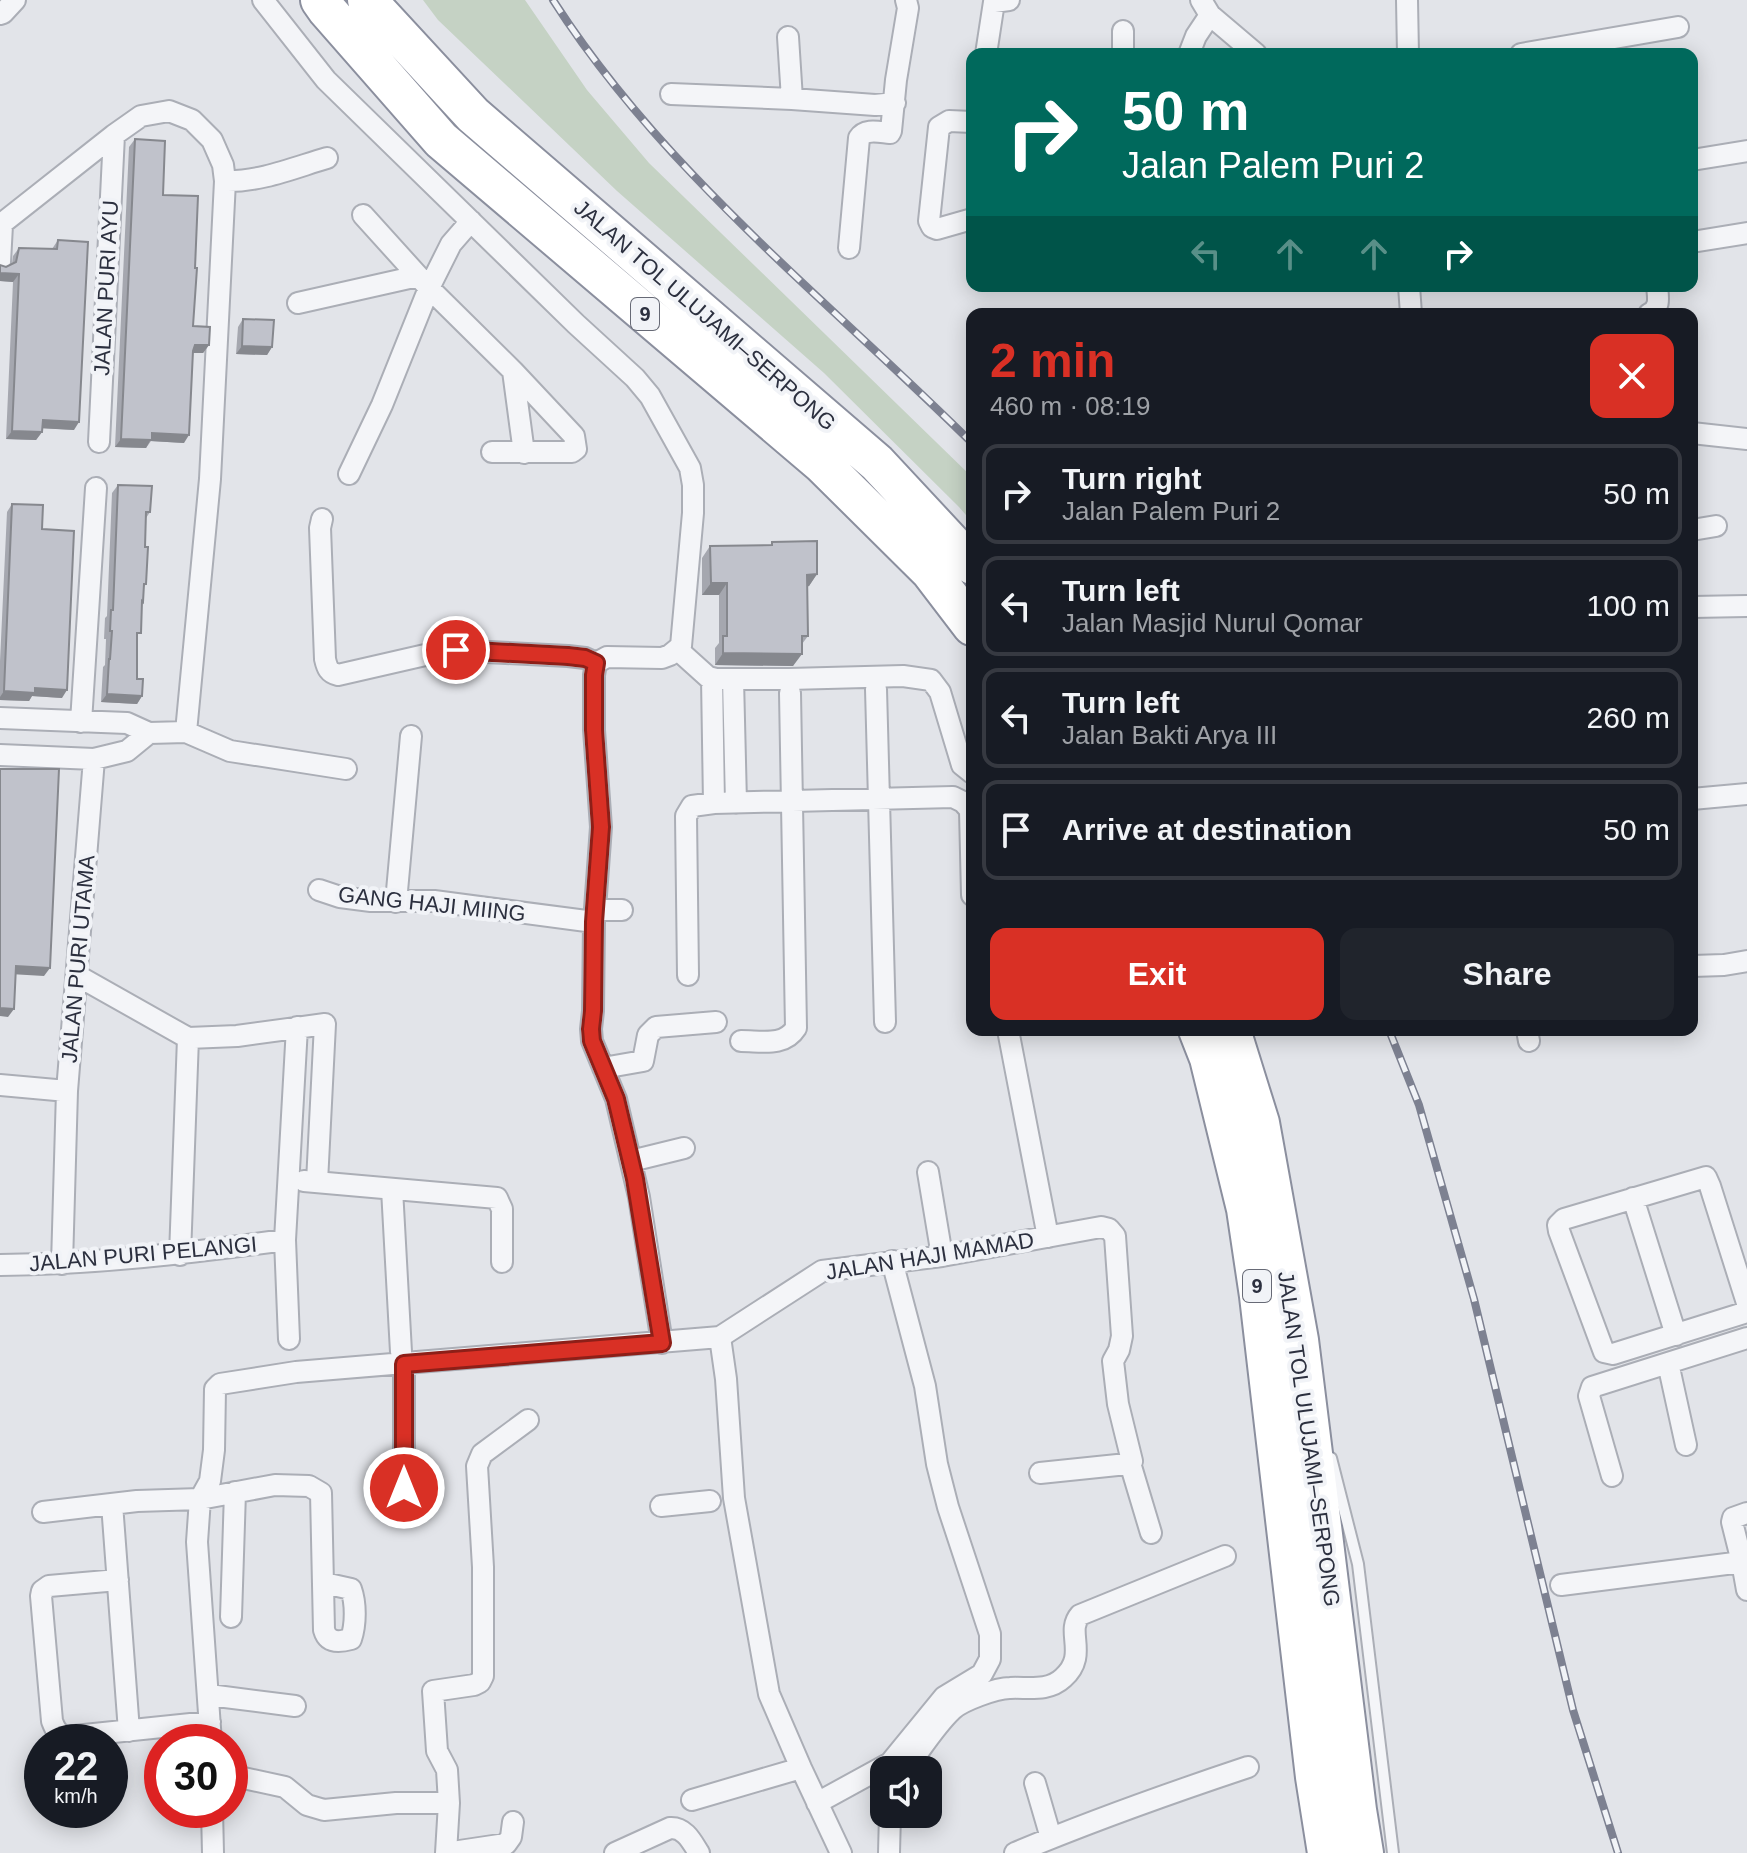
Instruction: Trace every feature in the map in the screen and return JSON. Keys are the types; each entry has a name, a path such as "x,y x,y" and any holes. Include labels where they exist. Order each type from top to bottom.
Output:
{"highway":[{"name":"JALAN TOL ULUJAMI–SERPONG","path":"320,0 441,140 822,464 930,571 966,618"},
{"name":"JALAN TOL ULUJAMI–SERPONG","path":"367,0 473,115 877,463 966,559"},
{"name":"JALAN TOL ULUJAMI–SERPONG","path":"1200,1036 1217,1086 1246,1209 1259,1296 1315,1777 1327,1853"},
{"name":"JALAN TOL ULUJAMI–SERPONG","path":"1233,1036 1260,1123 1299,1340 1364,1853"}],"street":[{"path":"0,14 15,0"},
{"path":"263,0 326,80 635,378 650,396 690,468 693,513 681,646 662,658 607,657 596,663"},
{"path":"849,248 859,138 866,131 890,133 908,8 906,0"},
{"path":"987,48 994,2 1009,0"},
{"path":"1407,0 1409,48"},
{"path":"1191,48 1205,7 1249,48"},
{"path":"1556,48 1678,27"},
{"path":"1123,31 1123,48"},
{"path":"788,37 792,99"},
{"path":"671,94 875,105 895,103"},
{"path":"0,262 1,225 141,116 169,111 192,120 212,140 223,165 225,181 210,479 186,732"},
{"path":"966,122 949,121 939,127 929,221 937,229 966,221"},
{"name":"JALAN PURI AYU","path":"99,442 114,135"},
{"path":"1698,159 1747,151"},
{"path":"225,181 243,182 262,178 327,158"},
{"path":"363,215 423,282 513,371 576,440 576,449 572,452 492,452"},
{"path":"349,474 382,405 423,282 471,221"},
{"path":"1698,241 1747,233"},
{"path":"298,303 423,282"},
{"path":"513,371 524,453"},
{"path":"1698,434 1747,439"},
{"path":"81,722 96,488"},
{"path":"322,519 325,644 329,672 338,675 456,650 568,656 596,663"},
{"path":"1698,529 1716,526"},
{"path":"1698,607 1747,606"},
{"path":"678,650 722,679 903,676 931,680 940,692 962,765 966,768"},
{"path":"596,663 594,730 601,827 594,916 592,1041 616,1099 631,1161 662,1343"},
{"path":"722,679 736,803"},
{"path":"714,803 722,679"},
{"path":"876,689 885,1022"},
{"path":"741,1041 781,1041 790,1037 796,1028 790,693"},
{"path":"0,718 127,723 149,733 186,732 230,751 346,769"},
{"path":"0,755 94,759 127,751 149,733"},
{"path":"396,902 411,736"},
{"name":"JALAN PURI UTAMA","path":"0,1085 67,1091 94,759"},
{"path":"1698,798 1747,794"},
{"path":"688,975 686,816 692,806 953,797 966,805"},
{"name":"GANG HAJI MIING","path":"319,890 340,897 371,901 434,901 594,916 622,910"},
{"path":"1698,966 1747,961"},
{"path":"78,976 188,1038 237,1036 325,1024 317,1182"},
{"path":"603,1068 643,1061 648,1035 656,1027 716,1022"},
{"name":"JALAN PURI PELANGI","path":"289,1339 285,1240 297,1027"},
{"path":"1009,1036 1048,1237"},
{"path":"180,1255 188,1038"},
{"path":"62,1264 67,1091"},
{"path":"631,1161 684,1148"},
{"path":"928,1172 942,1256"},
{"path":"1747,1303 1706,1177 1564,1219 1558,1225 1604,1352 1613,1354 1747,1312"},
{"path":"288,1179 497,1198 502,1209 502,1262"},
{"path":"392,1189 403,1358 404,1488"},
{"path":"1633,1198 1676,1335"},
{"name":"JALAN HAJI MAMAD","path":"720,1337 822,1271 942,1256 1101,1227 1109,1229 1115,1236 1122,1336 1119,1350 1114,1356 1114,1375 1130,1463"},
{"name":"JALAN PURI PELANGI","path":"0,1265 62,1264 180,1255 285,1240"},
{"path":"817,1803 890,1763 944,1697 982,1674 990,1659 990,1634 948,1507 937,1464 925,1386 892,1261"},
{"path":"211,1724 197,1542 200,1499 210,1481 214,1450 215,1389 220,1384 403,1358 720,1337 726,1379 723,1499 769,1694 841,1853"},
{"path":"1612,1476 1589,1396 1592,1387 1747,1338"},
{"path":"1668,1363 1686,1445"},
{"path":"513,1822 511,1837 506,1844 446,1853 447,1770 437,1751 433,1691 474,1685 483,1676 483,1567 477,1466 482,1454 528,1420"},
{"path":"1040,1473 1130,1463 1151,1533"},
{"path":"43,1512 137,1501 200,1499 275,1485 309,1486 321,1493 324,1583"},
{"path":"231,1617 235,1492"},
{"path":"661,1506 723,1499"},
{"path":"112,1504 129,1731"},
{"path":"1747,1513 1733,1518 1732,1522 1747,1590"},
{"path":"916,1756 955,1707 1008,1688 1042,1688 1060,1681 1071,1670 1077,1656 1074,1627 1080,1615 1225,1556"},
{"path":"1561,1585 1742,1562"},
{"path":"118,1580 49,1586 42,1591 52,1721 58,1733 65,1737 144,1731"},
{"path":"209,1695 295,1706"},
{"path":"1015,1853 1248,1767"},
{"path":"692,1800 801,1768"},
{"path":"248,1779 285,1787 307,1805 324,1810 396,1803 449,1803"},
{"path":"1035,1783 1051,1838"},
{"path":"615,1853 678,1827 699,1853"},
{"path":"212,1828 213,1853"},
{"path":"889,1853 890,1828"}],"lane":[{"path":"1299,1340 1319,1415"},
{"path":"1327,1445 1358,1564 1393,1853"}],"green space":[{"path":"423,0 525,0 587,90 649,163 966,471 966,515 824,373 617,191 438,20"}],"building":[{"path":"135,139 165,141 163,195 198,196 193,326 210,327 209,345 195,345 193,351 189,435 152,433 152,440 121,439"},
{"path":"58,240 88,242 79,422 43,420 42,432 12,431 19,274 0,273 0,265 6,267 16,262 19,248 57,249"},
{"path":"243,319 274,320 272,347 242,346"},
{"path":"118,485 152,486 150,512 146,512 145,547 148,547 141,633 137,633 137,679 143,679 142,696 107,694"},
{"path":"12,504 43,505 42,529 74,531 67,690 35,688 35,693 4,691"},
{"path":"817,541 817,574 807,575 808,636 802,636 802,654 723,653 723,636 727,636 727,583 711,583 710,546"},
{"path":"0,769 59,769 50,968 16,966 14,1009 0,1008"}],"railway":[{"path":"553,0 597,63 696,178 966,437"},
{"path":"1391,1036 1419,1105 1474,1299 1573,1710 1618,1853"}],"route":[{"path":"404,1488 404,1364 662,1343 635,1179 616,1099 592,1041 594,922 601,827 594,730 596,663 568,656 456,650"}]}
